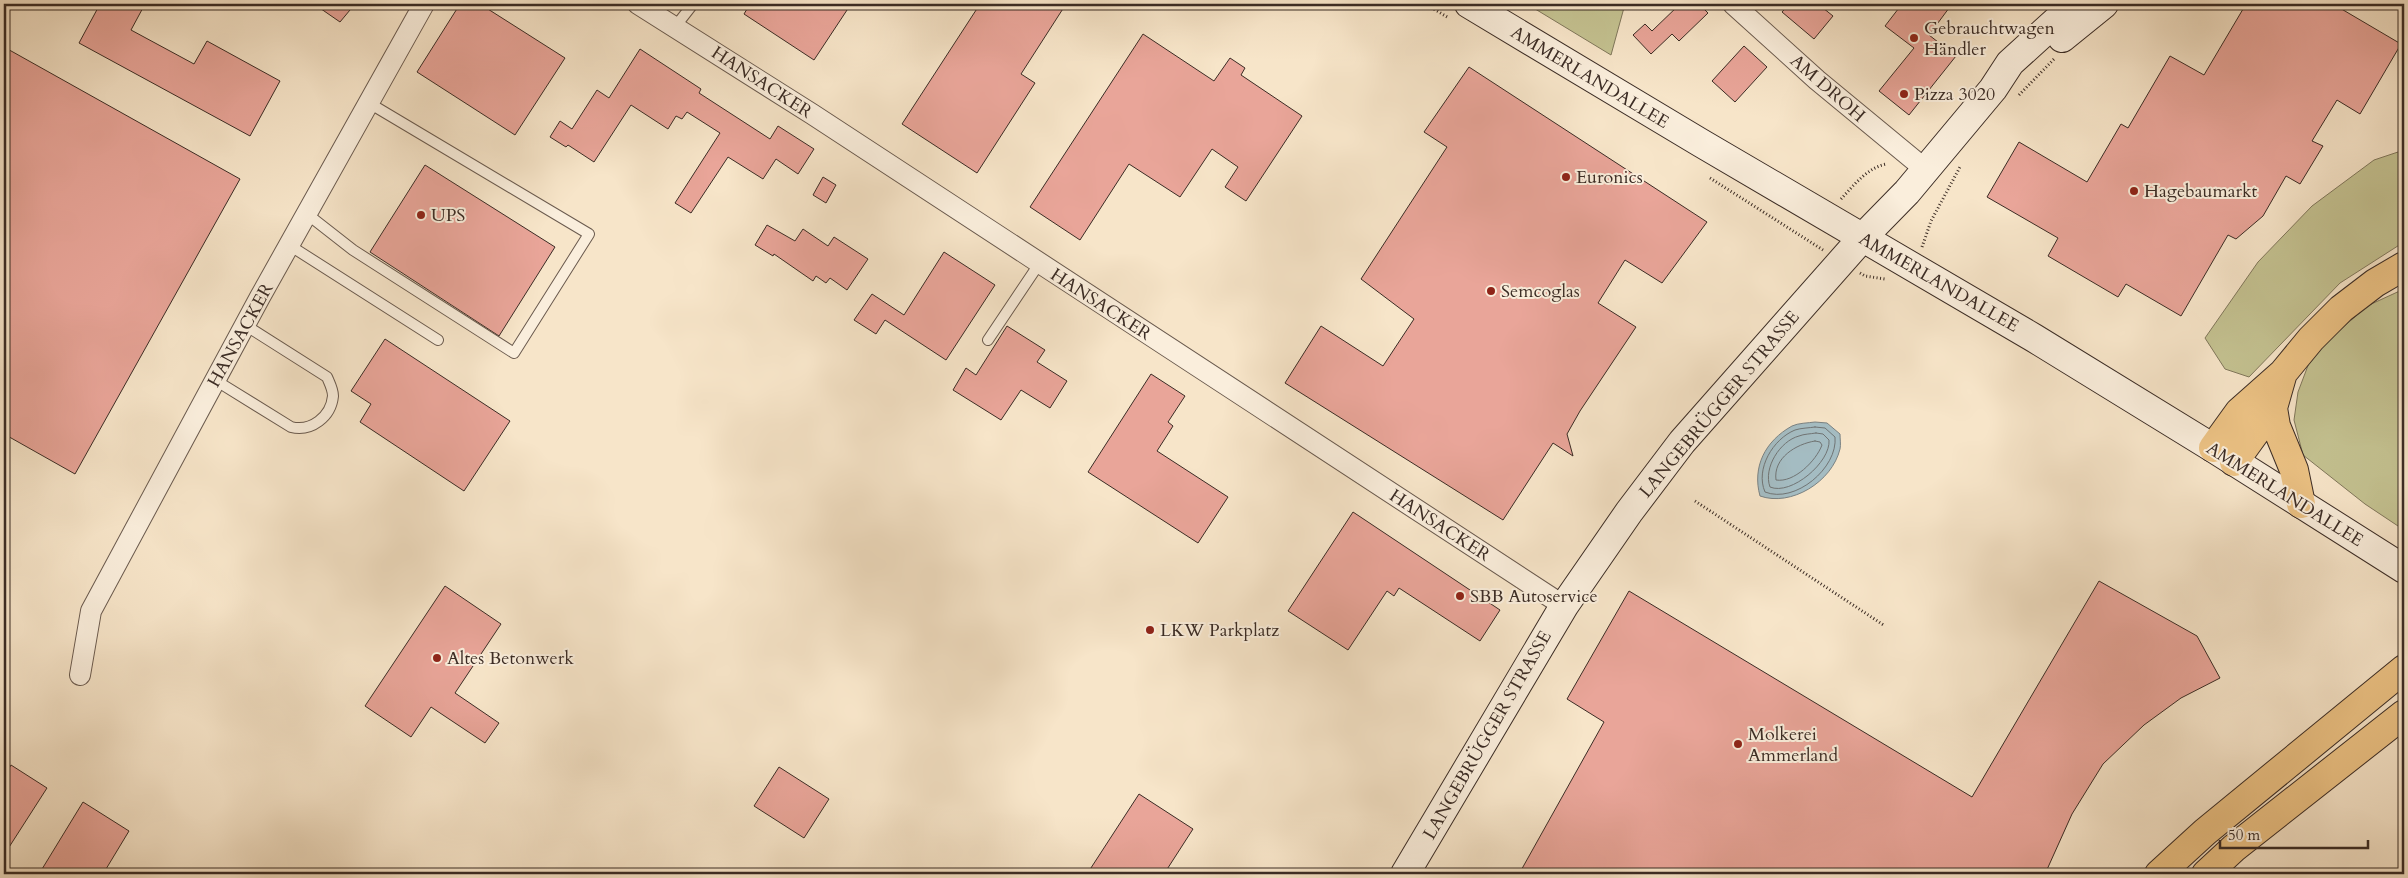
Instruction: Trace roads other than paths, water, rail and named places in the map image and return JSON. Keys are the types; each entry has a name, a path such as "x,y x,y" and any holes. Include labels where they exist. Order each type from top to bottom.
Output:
{"highway":[{"path":"2223,455 2239,412 2283,373 2311,339 2341,309 2375,283 2404,266"},
{"path":"2283,373 2273,408 2276,426 2294,470 2301,504"},
{"path":"2223,455 2273,408"},
{"path":"2158,874 2205,832 2404,669"},
{"path":"2206,874 2234,848 2404,714"}],"street":[{"name":"HANSACKER","path":"80,675 90,611 289,245 424,4"},
{"name":"HANSACKER","path":"638,4 1564,606"},
{"name":"AMMERLANDALLEE","path":"1469,4 1910,264 2223,455 2404,570"},
{"name":"AM DROH","path":"1733,4 1816,80 1918,164"},
{"name":"LANGEBRÜGGER STRASSE","path":"1406,874 1564,606 1629,512 1682,442 1863,237 1918,164 2005,93 2018,74 2093,5"}],"lane":[{"path":"675,27 693,4"},
{"path":"307,214 353,250 514,353 589,234 368,103"},
{"path":"289,245 438,340"},
{"path":"988,340 1039,264"},
{"path":"215,380 291,427 300,429 309,428 318,423 330,405 333,395 327,377 245,325"}],"water":[{"path":"1815,422 1827,423 1840,434 1840,449 1836,461 1828,472 1809,489 1797,495 1784,498 1760,496 1758,485 1759,465 1768,447 1774,439 1792,426"}],"place":[{"name":"Gebrauchtwagen Händler","path":"1914,38"},
{"name":"Pizza 3020","path":"1904,94"},
{"name":"Euronics","path":"1566,177"},
{"name":"Hagebaumarkt","path":"2134,191"},
{"name":"UPS","path":"421,215"},
{"name":"Semcoglas","path":"1491,291"},
{"name":"SBB Autoservice","path":"1460,596"},
{"name":"LKW Parkplatz","path":"1150,630"},
{"name":"Altes Betonwerk","path":"437,658"},
{"name":"Molkerei Ammerland","path":"1738,744"}]}
